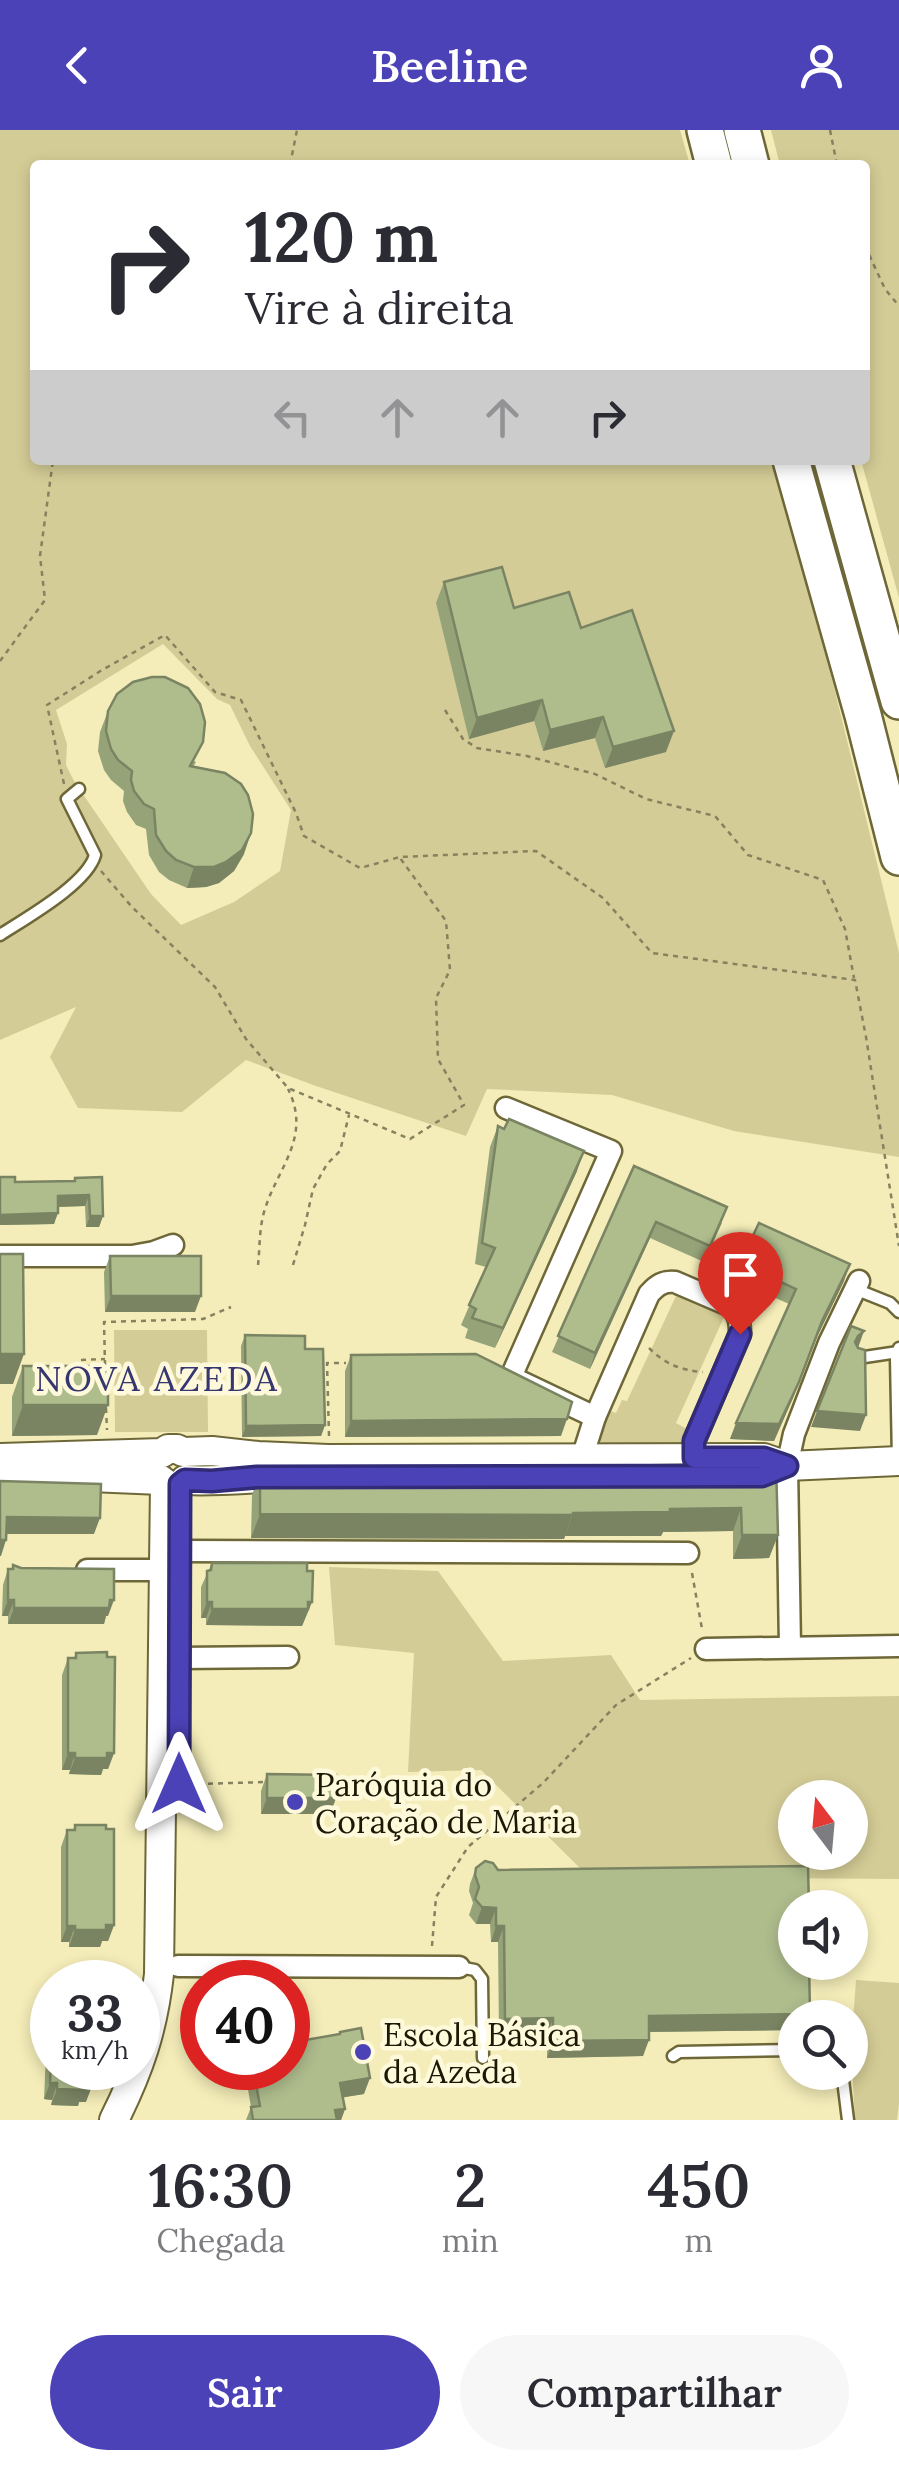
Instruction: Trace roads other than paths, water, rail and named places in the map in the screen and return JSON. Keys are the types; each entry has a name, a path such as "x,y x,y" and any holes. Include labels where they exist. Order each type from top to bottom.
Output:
{"highway":[{"path":"705,130 713,160"},
{"path":"742,130 750,160"},
{"path":"793,465 899,857"},
{"path":"833,465 899,702"}],"main road":[{"path":"0,1478 90,1478 172,1472 212,1451 328,1458 582,1458 696,1445 787,1466"},
{"path":"0,1458 172,1472 212,1481 257,1477 762,1476 787,1466 898,1461"},
{"path":"114,2120 136,2076 148,2040 159,1974 172,1472"},
{"path":"135,2120 165,2049 178,1966 179,1658 171,1561"}],"street":[{"path":"506,1108 611,1152 510,1377 595,1417"},
{"path":"0,1256 132,1256 173,1245"},
{"path":"582,1458 595,1417 649,1294 666,1281 731,1306 740,1323 740,1334 696,1445"},
{"path":"790,1647 787,1466 794,1434 829,1343 857,1285"},
{"path":"72,1570 171,1561 688,1552"},
{"path":"706,1649 899,1646"},
{"path":"179,1658 288,1656"},
{"path":"178,1966 459,1967"}],"lane":[{"path":"0,935 63,893 93,862 95,854 67,799 79,789"},
{"path":"857,1285 899,1312"},
{"path":"858,1358 898,1350 898,1461"},
{"path":"459,1967 474,1970 482,1978 483,2058"},
{"path":"673,2056 680,2052 778,2050"},
{"path":"844,2090 848,2120"}],"place":[{"name":"Paróquia do Coração de Maria","path":"295,1802"},
{"name":"Escola Básica da Azeda","path":"363,2052"}],"district":[{"name":"NOVA AZEDA","path":"157,1378"}]}
